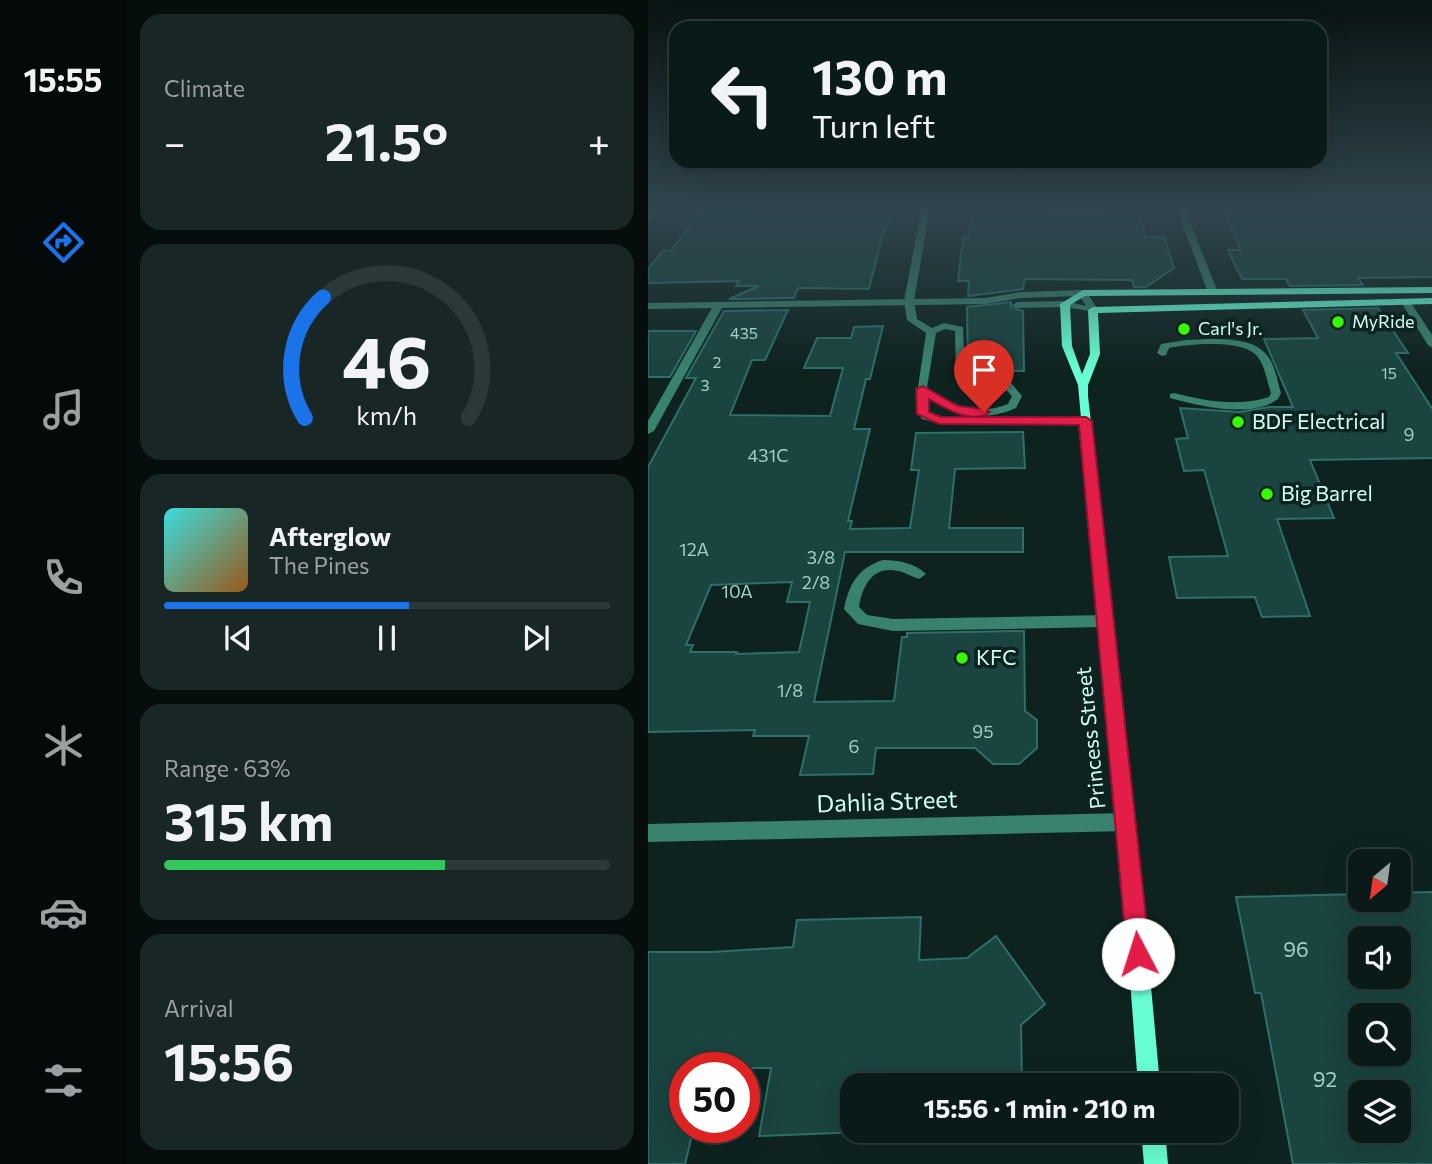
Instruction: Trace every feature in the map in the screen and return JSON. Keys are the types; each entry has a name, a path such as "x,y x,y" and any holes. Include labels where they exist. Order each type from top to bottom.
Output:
{"main road":[{"path":"1065,304 1083,293 1433,290"},
{"path":"1093,310 1224,309 1433,301"},
{"name":"Princess Street","path":"1065,304 1067,358 1083,385 1127,822 1148,1073"},
{"name":"Princess Street","path":"1083,385 1095,354 1093,310"},
{"path":"1154,1143 1156,1164"}],"street":[{"path":"916,261 909,301 912,320 933,330 953,326 962,331 960,373 974,380 1008,385 1014,389 1017,396 1012,406 993,412 967,412 947,405 923,389"},
{"path":"1201,261 1212,290"},
{"path":"985,301 1021,295 1083,293"},
{"name":"Princess Street","path":"1083,293 1093,310"},
{"path":"648,307 985,301 1011,305 1065,304 1093,310"},
{"path":"1406,302 1433,345"},
{"path":"648,431 718,306"},
{"path":"933,330 923,389 923,414 939,420 1086,421"},
{"path":"1162,353 1165,346 1182,344 1229,343 1252,348 1262,356 1276,393 1273,399 1262,404 1209,404 1174,396"},
{"path":"919,574 898,563 871,569 855,587 851,609 863,620 893,625 1105,621"},
{"name":"Dahlia Street","path":"648,833 1127,822"}],"building":[{"path":"654,261 876,261 869,289 798,288 794,298 729,299 759,286 736,286 739,281 648,283 648,269"},
{"path":"960,261 1172,261 1174,268 1146,287 1134,287 1132,280 1025,279 1023,289 968,296 969,281 958,281"},
{"path":"1233,261 1433,261 1433,277 1358,278 1363,285 1290,286 1286,279 1242,279"},
{"path":"1011,302 1011,307 1023,311 1024,371 968,370 967,307"},
{"path":"1378,308 1408,353 1396,353 1433,410 1433,458 1310,460 1334,518 1277,519 1310,616 1262,617 1255,597 1177,598 1169,557 1228,556 1204,470 1184,471 1176,439 1188,438 1180,408 1240,412 1269,407 1293,407 1264,339 1318,338 1303,310"},
{"path":"788,310 765,360 752,360 730,415 830,416 843,368 804,368 817,338 851,338 854,327 883,326 854,429 870,429 848,521 852,521 850,529 910,528 919,470 911,470 916,433 1023,432 1025,468 955,469 949,528 1023,528 1023,552 845,552 814,702 894,701 902,637 907,637 907,633 1024,631 1025,711 1037,720 1037,748 1019,764 993,764 975,748 876,748 873,774 800,775 809,736 753,736 755,730 648,732 648,467 696,378 686,378 724,311","holes":["792,582 787,602 810,602 799,652 690,652 693,645 686,645 711,585"]},
{"path":"648,331 696,331 670,377 648,377"},
{"path":"1433,892 1433,1164 1293,1164 1261,993 1255,993 1236,897 1348,894 1348,912 1411,912 1411,893"},
{"path":"921,917 919,960 967,958 996,936 1045,1004 1021,1025 1022,1073 840,1073 840,1133 760,1136 771,1068 760,1068 760,1052 669,1052 669,1143 690,1143 685,1164 648,1164 648,952 712,952 793,947 797,920"}],"place":[{"name":"MyRide","path":"1338,322"},
{"name":"Carl's Jr.","path":"1184,329"},
{"name":"BDF Electrical","path":"1238,422"},
{"name":"Big Barrel","path":"1267,494"},
{"name":"KFC","path":"962,658"}],"route":[{"path":"984,412 955,409 930,396 923,389 923,414 939,420 1086,421 1138,954"}]}
